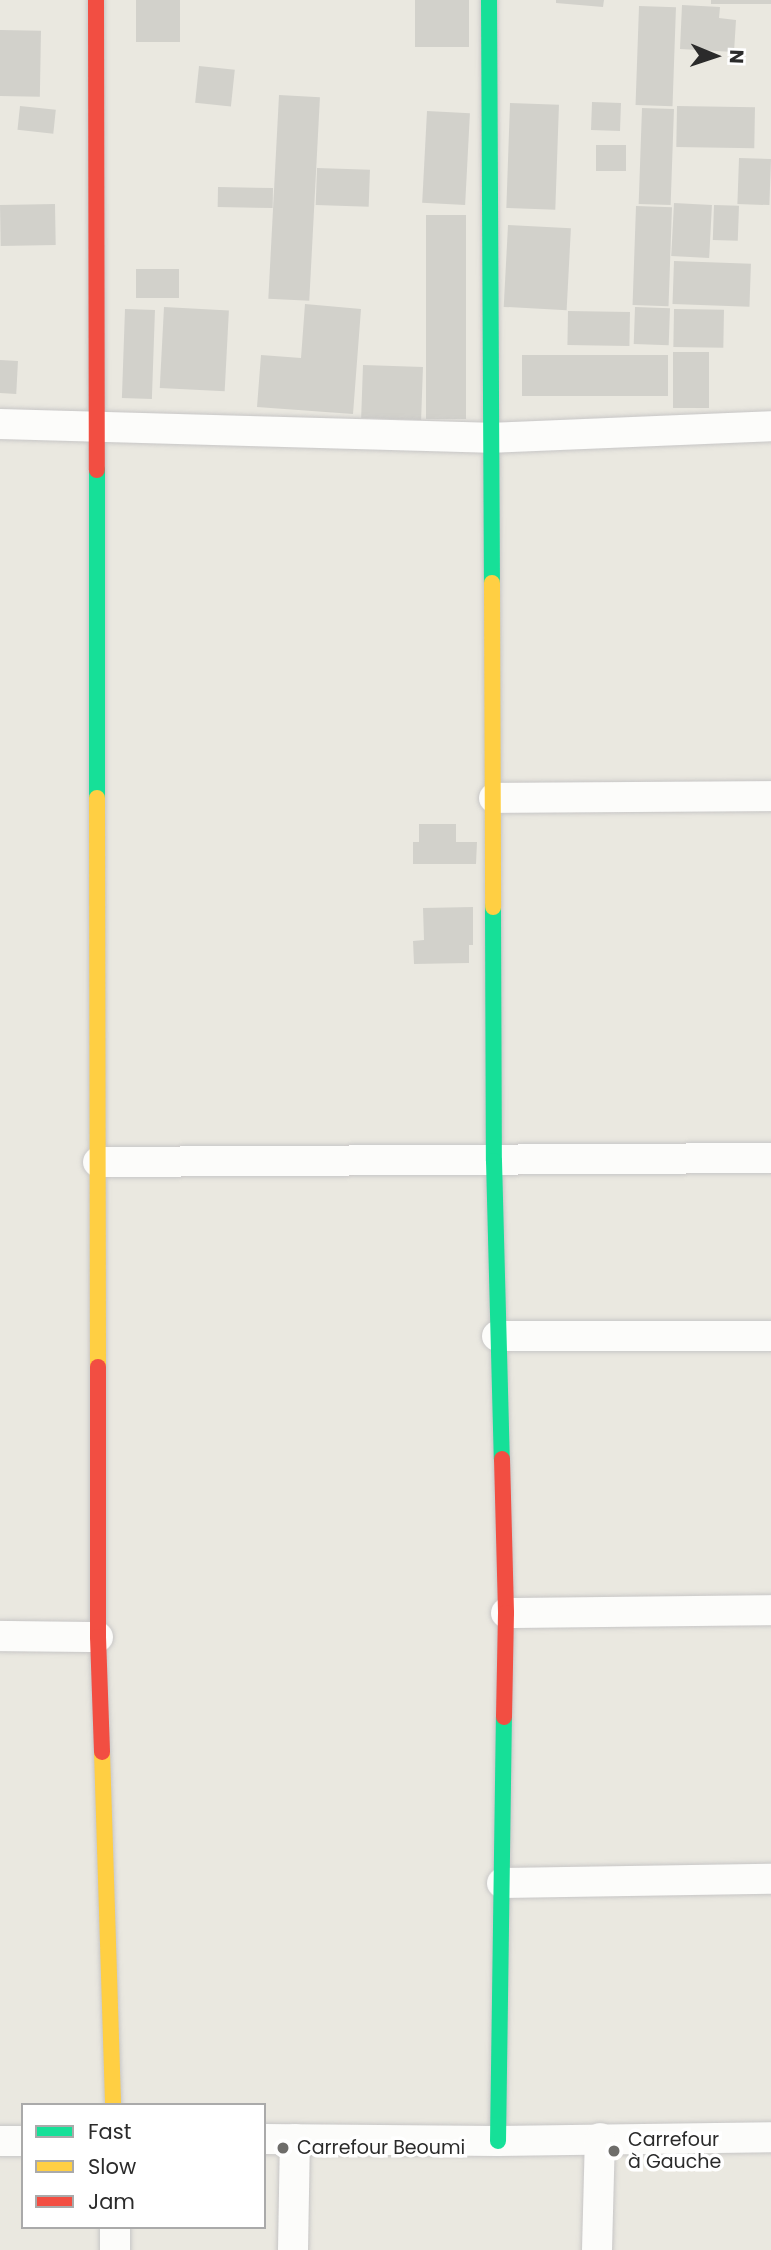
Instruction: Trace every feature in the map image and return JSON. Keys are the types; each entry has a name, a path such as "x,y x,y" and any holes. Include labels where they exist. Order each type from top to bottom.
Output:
{"street":[{"path":"96,0 98,1637 113,2103"},
{"path":"489,0 494,1161 506,1613 498,2141"},
{"path":"0,424 489,438 771,426"},
{"path":"494,798 771,796"},
{"path":"98,1162 771,1158"},
{"path":"497,1336 771,1336"},
{"path":"506,1613 771,1610"},
{"path":"0,1636 98,1637"},
{"path":"502,1883 771,1879"},
{"path":"266,2139 498,2141 771,2137"},
{"path":"597,2250 600,2138"},
{"path":"293,2250 295,2139"},
{"path":"0,2141 21,2141"},
{"path":"115,2229 115,2250"}],"building":[{"path":"136,0 180,0 180,42 136,42"},
{"path":"415,0 469,0 469,47 415,47"},
{"path":"556,0 604,0 603,7 556,3"},
{"path":"711,0 771,0 771,4 711,4"},
{"path":"682,5 720,7 719,18 736,20 734,52 680,49"},
{"path":"639,6 676,7 673,106 636,105"},
{"path":"0,30 41,31 40,97 0,96"},
{"path":"199,66 235,70 231,107 195,103"},
{"path":"279,95 320,97 309,301 268,299"},
{"path":"592,102 621,103 620,131 591,130"},
{"path":"510,103 559,105 555,210 506,208"},
{"path":"20,106 56,110 53,134 17,130"},
{"path":"677,106 755,107 754,148 676,147"},
{"path":"642,108 674,109 671,205 639,204"},
{"path":"427,111 470,113 465,205 422,203"},
{"path":"596,145 626,145 626,171 596,171"},
{"path":"739,158 771,159 769,205 737,204"},
{"path":"317,168 370,170 369,207 316,205"},
{"path":"218,187 273,188 273,208 218,207"},
{"path":"674,203 712,205 709,258 671,256"},
{"path":"55,204 56,245 1,246 0,205"},
{"path":"714,205 739,206 738,241 713,240"},
{"path":"636,206 672,207 669,306 633,305"},
{"path":"426,215 466,215 466,419 426,419"},
{"path":"508,225 571,228 567,310 504,307"},
{"path":"674,261 751,264 749,307 672,304"},
{"path":"136,269 179,269 179,298 136,298"},
{"path":"305,304 361,309 353,414 257,407 261,355 301,358"},
{"path":"164,307 229,310 225,391 160,388"},
{"path":"635,307 670,308 669,345 634,344"},
{"path":"125,309 155,310 152,399 122,398"},
{"path":"674,309 724,310 723,348 673,347"},
{"path":"568,311 630,312 629,346 567,345"},
{"path":"673,352 709,352 709,408 673,408"},
{"path":"522,355 668,355 668,396 522,396"},
{"path":"0,360 18,361 16,394 0,393"},
{"path":"363,365 423,367 421,420 361,418"},
{"path":"419,824 456,824 456,842 477,842 476,864 413,864 413,842 419,842"},
{"path":"473,907 473,945 469,945 469,963 414,964 413,941 424,940 423,908"}],"traffic: fast":[{"path":"489,0 492,583"},
{"path":"97,470 97,798"},
{"path":"493,907 494,1161 502,1459"},
{"path":"498,2141 504,1717"}],"traffic: slow":[{"path":"492,583 493,907"},
{"path":"97,798 98,1367"},
{"path":"102,1752 113,2103"}],"traffic: jam":[{"path":"96,0 97,470"},
{"path":"98,1367 98,1637 102,1752"},
{"path":"502,1459 506,1613 504,1717"}],"place":[{"name":"Carrefour Beoumi","path":"283,2148"},
{"name":"Carrefour à Gauche","path":"614,2151"}]}
